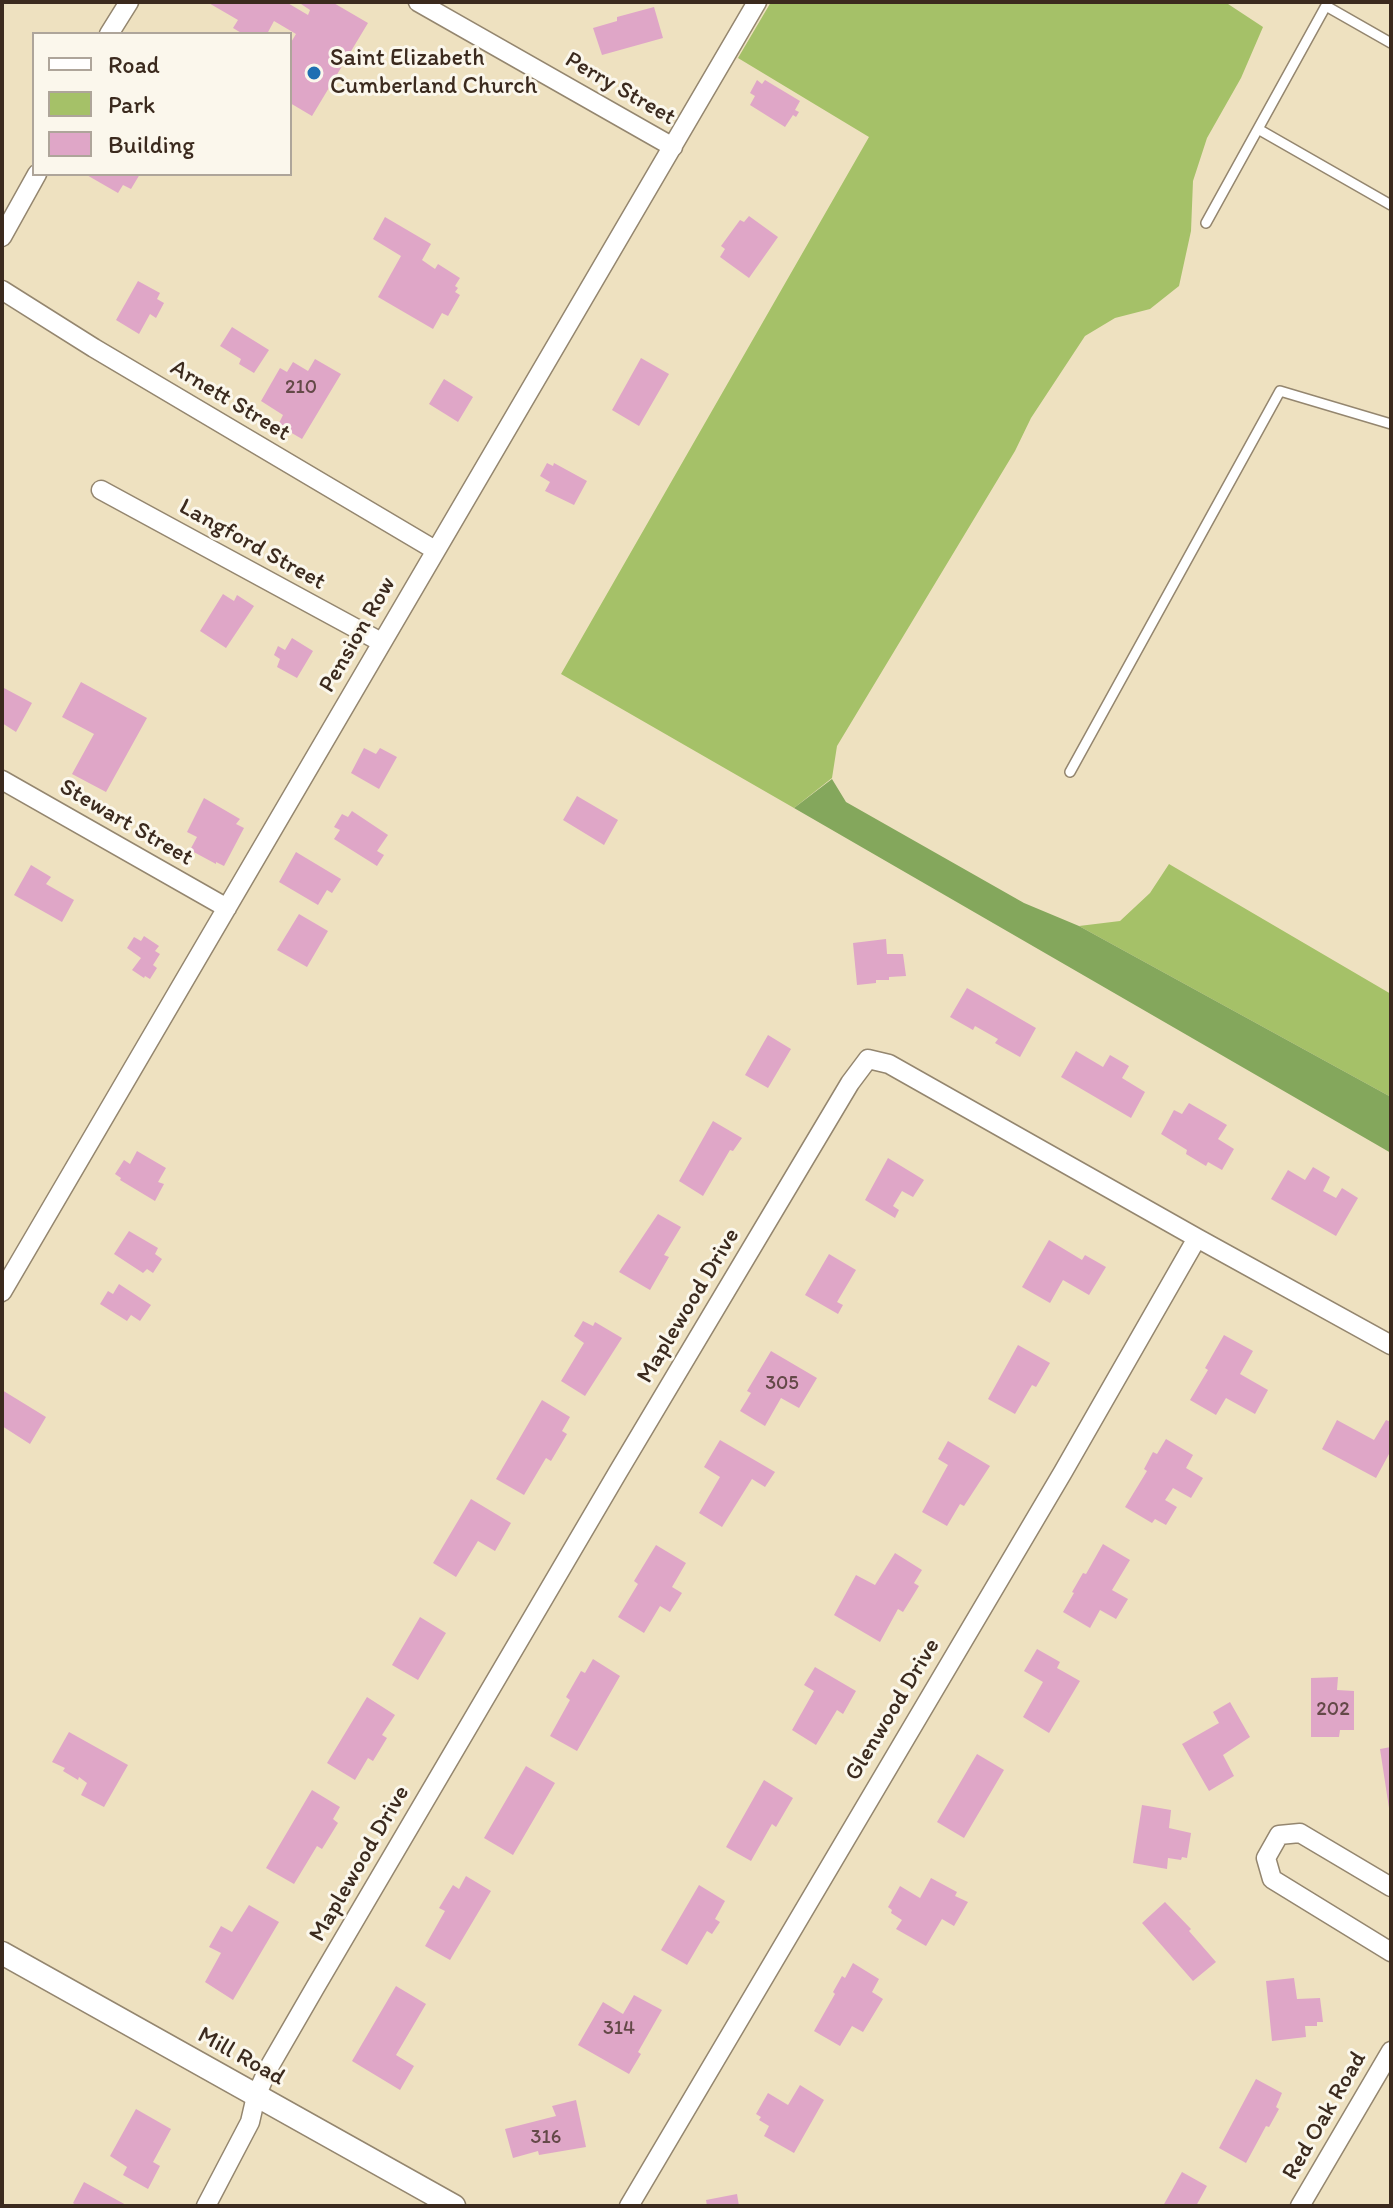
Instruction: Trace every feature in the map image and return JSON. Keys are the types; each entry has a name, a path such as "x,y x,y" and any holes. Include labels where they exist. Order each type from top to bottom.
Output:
{"street":[{"path":"110,32 129,2"},
{"name":"Perry Street","path":"418,2 673,147"},
{"name":"Pension Row","path":"2,1292 757,2"},
{"path":"2,237 36,176"},
{"name":"Arnett Street","path":"2,290 435,550"},
{"name":"Langford Street","path":"101,490 381,642"},
{"name":"Stewart Street","path":"2,780 227,908"},
{"name":"Maplewood Drive","path":"256,2096 268,2069 602,1499 850,1083 868,1059 889,1064 1391,1345"},
{"name":"Glenwood Drive","path":"629,2206 1063,1472 1197,1238"},
{"path":"2,1253 20,1262"},
{"path":"1391,1887 1300,1833 1279,1835 1266,1858 1272,1879 1391,1952"},
{"name":"Mill Road","path":"2,1953 454,2206"},
{"name":"Red Oak Road","path":"1300,2206 1391,2051"},
{"path":"206,2206 250,2122 256,2096"}],"lane":[{"path":"1206,223 1327,4 1391,43"},
{"path":"1258,129 1391,205"},
{"path":"1070,772 1280,391 1391,424"}],"green space":[{"path":"771,2 1225,2 1263,27 1241,78 1207,138 1193,181 1191,231 1179,286 1150,309 1115,318 1085,336 1031,418 1015,451 837,746 832,778 794,808 561,674 869,137 738,58"},
{"path":"832,779 846,802 1024,903 1079,926 1391,1097 1391,1153 794,808"},
{"path":"1169,864 1391,994 1391,1097 1079,926 1120,921 1150,893"}],"building":[{"name":"Saint Elizabeth Cumberland Church","path":"207,2 286,2 308,15 310,10 298,2 332,2 368,23 312,116 292,104 292,41 296,34 274,21 268,32 240,32 233,28 238,20"},
{"path":"654,7 663,38 602,55 593,28 617,21 617,17"},
{"path":"757,80 762,84 765,80 800,101 795,110 799,112 785,127 750,105 755,96 750,93"},
{"path":"88,176 139,176 131,189 123,185 118,193"},
{"path":"749,216 778,237 749,278 720,257 725,249 721,246 740,220 744,222"},
{"path":"385,217 431,244 422,260 435,269 438,264 460,278 455,292 460,295 448,316 442,313 433,329 378,297 401,256 373,239"},
{"path":"138,281 160,293 157,299 164,303 156,318 150,314 139,334 116,320"},
{"path":"232,327 269,350 254,373 239,364 241,359 220,346"},
{"path":"641,358 669,374 639,426 612,410"},
{"path":"315,359 341,374 302,439 278,425 283,415 261,401 280,368 287,372 293,362 308,371"},
{"path":"444,379 473,397 458,422 429,404"},
{"path":"547,463 553,466 554,463 587,481 574,505 545,491 550,482 540,476"},
{"path":"223,594 234,601 237,595 254,606 226,648 200,631"},
{"path":"292,638 313,651 297,678 277,667 280,659 274,655 278,646 285,650"},
{"path":"81,682 147,718 106,792 72,774 94,734 62,717"},
{"path":"2,687 32,703 16,732 2,723"},
{"path":"364,748 376,754 380,748 397,757 379,789 351,773"},
{"path":"577,796 618,820 604,845 563,820"},
{"path":"204,798 240,819 236,824 244,828 224,866 190,850 197,837 187,832"},
{"path":"352,811 388,835 377,851 384,855 377,866 334,839 340,830 334,827 342,814 348,817"},
{"path":"296,852 341,879 332,893 327,890 318,905 279,882"},
{"path":"31,865 51,877 46,884 74,900 62,922 14,895"},
{"path":"299,914 328,931 307,967 277,950"},
{"path":"144,936 159,946 155,951 160,954 153,965 157,968 150,979 132,970 141,958 127,948 134,937 141,941"},
{"path":"886,939 887,954 903,954 906,976 857,985 853,943"},
{"path":"967,988 1036,1028 1020,1057 995,1043 998,1039 950,1017"},
{"path":"768,1035 791,1049 768,1088 745,1075"},
{"path":"1076,1051 1103,1067 1110,1055 1129,1066 1122,1078 1145,1092 1131,1118 1061,1077"},
{"path":"1189,1103 1227,1125 1218,1139 1234,1149 1222,1170 1208,1162 1206,1166 1161,1134 1174,1110 1182,1114"},
{"path":"713,1121 742,1138 733,1151 730,1150 703,1196 679,1181"},
{"path":"137,1151 166,1168 158,1182 164,1184 155,1201 115,1174 124,1160 130,1164"},
{"path":"888,1158 924,1180 913,1197 902,1191 893,1206 899,1210 895,1218 865,1200"},
{"path":"1313,1167 1330,1177 1323,1191 1336,1198 1342,1188 1358,1198 1336,1236 1271,1199 1288,1170 1305,1180"},
{"path":"658,1214 681,1227 664,1255 669,1257 650,1290 619,1272"},
{"path":"129,1231 158,1248 155,1254 162,1259 153,1273 147,1269 143,1273 114,1254"},
{"path":"1049,1240 1082,1260 1085,1255 1106,1267 1089,1295 1063,1280 1050,1303 1022,1287"},
{"path":"829,1254 856,1270 837,1302 843,1305 838,1314 805,1295"},
{"path":"119,1284 151,1305 140,1321 131,1315 127,1321 100,1304 108,1291 113,1294"},
{"path":"583,1321 593,1326 595,1322 622,1338 585,1396 561,1381 584,1343 574,1336"},
{"path":"1224,1335 1253,1351 1240,1374 1268,1390 1255,1414 1226,1398 1216,1415 1190,1400"},
{"path":"1018,1345 1050,1363 1015,1414 988,1399"},
{"path":"771,1351 817,1378 799,1408 781,1398 765,1426 740,1411 751,1393 747,1391"},
{"path":"2,1390 46,1417 30,1444 2,1426"},
{"path":"542,1400 570,1417 562,1431 567,1434 551,1461 546,1458 524,1495 496,1479"},
{"path":"1337,1420 1374,1440 1386,1420 1391,1422 1391,1456 1389,1454 1376,1478 1322,1449"},
{"path":"1166,1439 1193,1455 1186,1468 1203,1478 1191,1498 1173,1488 1165,1500 1177,1507 1166,1525 1155,1519 1152,1523 1125,1507 1147,1471 1144,1469 1153,1452 1157,1454"},
{"path":"720,1440 775,1472 765,1487 752,1479 722,1527 699,1513 720,1477 704,1467"},
{"path":"948,1441 990,1466 947,1526 922,1512 948,1465 938,1459"},
{"path":"471,1499 511,1523 495,1551 478,1541 456,1577 433,1563"},
{"path":"1103,1544 1130,1560 1112,1590 1128,1599 1116,1619 1100,1610 1090,1628 1063,1612 1083,1573 1086,1574"},
{"path":"656,1545 686,1563 672,1587 682,1593 670,1612 660,1606 644,1633 618,1617 638,1584 634,1581"},
{"path":"895,1553 922,1570 914,1583 919,1586 903,1612 898,1609 880,1642 834,1615 856,1575 875,1585"},
{"path":"420,1617 446,1633 418,1680 392,1665"},
{"path":"1037,1649 1060,1662 1057,1668 1080,1681 1049,1733 1023,1717 1043,1682 1024,1671"},
{"path":"593,1659 620,1676 577,1751 550,1736 570,1700 566,1697 581,1671 585,1673"},
{"path":"815,1667 856,1691 843,1714 837,1710 816,1745 792,1730 814,1691 804,1685"},
{"path":"1338,1677 1337,1690 1354,1691 1354,1730 1340,1730 1339,1737 1311,1737 1311,1678"},
{"path":"367,1697 395,1715 382,1735 387,1738 373,1761 368,1758 355,1780 327,1763"},
{"path":"1230,1702 1250,1737 1223,1755 1234,1776 1209,1791 1182,1744 1219,1723 1213,1712"},
{"path":"69,1732 128,1765 104,1807 81,1795 87,1783 52,1762"},
{"path":"1391,1747 1391,1808 1389,1808 1380,1749"},
{"path":"977,1754 1004,1770 964,1838 937,1822"},
{"path":"526,1766 555,1783 513,1855 484,1838"},
{"path":"764,1780 793,1798 776,1827 772,1824 751,1861 726,1847"},
{"path":"312,1790 340,1807 333,1819 338,1823 322,1849 317,1846 294,1884 266,1868"},
{"path":"1142,1805 1171,1810 1169,1828 1191,1833 1187,1858 1168,1858 1167,1869 1133,1863"},
{"path":"466,1876 491,1891 450,1960 425,1946 445,1911 439,1908 453,1885 459,1889"},
{"path":"931,1878 957,1892 955,1896 968,1902 954,1926 942,1919 926,1946 896,1929 902,1920 888,1907 900,1886 920,1898"},
{"path":"699,1885 725,1901 715,1919 720,1922 712,1934 707,1931 687,1965 661,1950"},
{"path":"1165,1902 1216,1962 1193,1981 1142,1923"},
{"path":"249,1905 279,1922 233,2000 205,1982 221,1953 209,1947 221,1926 232,1932"},
{"path":"853,1963 879,1979 872,1992 883,1999 863,2032 852,2026 840,2046 814,2031 842,1976 845,1978"},
{"path":"1294,1978 1297,1999 1320,1998 1323,2022 1317,2022 1317,2026 1305,2026 1306,2037 1272,2041 1266,1981"},
{"path":"396,1986 426,2004 396,2055 414,2066 400,2090 352,2061"},
{"path":"634,1995 662,2010 629,2074 578,2045 603,2002 623,2014"},
{"path":"1256,2079 1282,2093 1276,2107 1279,2109 1246,2163 1219,2148"},
{"path":"800,2085 824,2100 794,2153 764,2136 769,2126 756,2114 768,2093 788,2105"},
{"path":"576,2100 586,2147 539,2155 538,2151 513,2158 505,2129 556,2116 552,2106"},
{"path":"136,2109 171,2129 153,2162 160,2166 148,2189 123,2175 127,2167 110,2156"},
{"path":"1182,2172 1207,2186 1196,2206 1163,2206"},
{"path":"84,2182 128,2206 77,2206 73,2203"},
{"path":"737,2194 739,2206 707,2206 706,2200"}],"place":[{"name":"Saint Elizabeth Cumberland Church","path":"314,73"}]}
